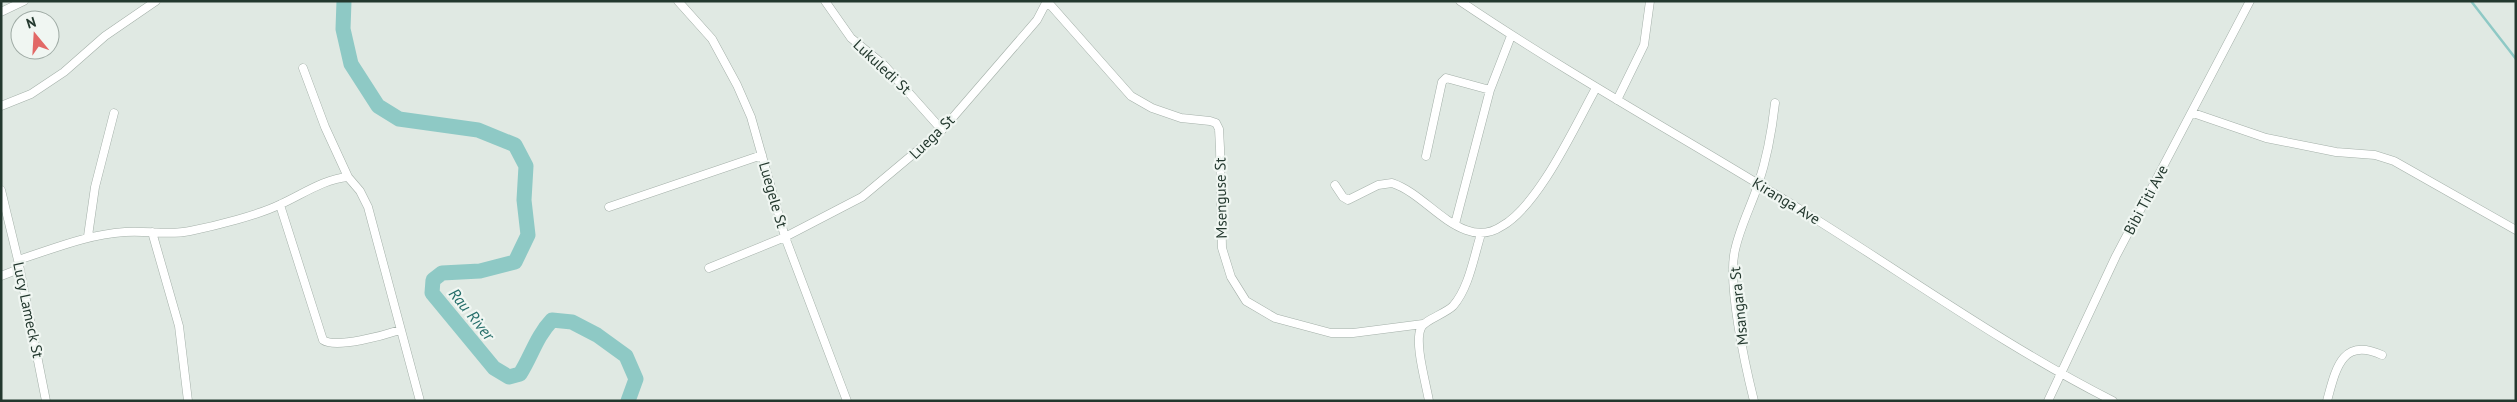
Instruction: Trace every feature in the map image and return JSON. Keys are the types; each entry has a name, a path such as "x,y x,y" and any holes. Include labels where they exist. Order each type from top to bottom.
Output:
{"street":[{"path":"1,12 24,1"},
{"path":"1,106 31,94 64,72 105,36 156,1"},
{"name":"Luegele St","path":"678,1 712,39 738,85 751,117 785,237 847,401"},
{"name":"Lukuledi St","path":"825,1 851,38 884,65 942,130"},
{"name":"Luega St","path":"709,268 785,237 862,197 942,130 1037,20 1047,1"},
{"name":"Msenguse St","path":"1047,1 1132,96 1152,108 1181,118 1216,123 1219,129 1220,148 1222,248 1231,277 1246,301 1274,318 1331,333 1353,334 1423,324"},
{"name":"Kiranga Ave","path":"1460,1 1511,36 1758,184 2061,374 2113,401"},
{"path":"1617,100 1644,45 1650,1"},
{"name":"Bibi Titi Ave","path":"2048,401 2116,256 2194,113 2250,1"},
{"path":"1455,224 1490,90 1511,36"},
{"path":"303,68 325,127 348,177 360,192 368,207 420,401"},
{"path":"1426,156 1442,82 1446,78 1490,90"},
{"path":"1335,185 1343,198 1348,200 1386,182 1392,183 1399,185 1455,224 1480,234 1503,226 1522,210 1547,175 1596,88"},
{"name":"Msangara St","path":"1754,401 1740,327 1734,279 1734,251 1758,184 1772,130 1775,103"},
{"path":"88,236 96,187 114,113"},
{"path":"2194,113 2266,138 2336,152 2375,155 2394,161 2516,230"},
{"path":"609,207 762,155"},
{"path":"18,260 88,236 127,232 173,234 190,232 280,205 314,188 339,178 348,177"},
{"name":"Lucy Lameck St","path":"1,190 20,269 46,401"},
{"path":"280,205 323,340 328,343 339,343 400,330"},
{"path":"152,232 179,326 188,401"},
{"path":"1429,401 1420,345 1420,329 1423,324 1438,318 1452,308 1459,298 1480,234"},
{"path":"1,276 20,269"},
{"path":"2327,401 2334,376 2345,355 2359,348 2369,349 2382,355"}],"waterway":[{"name":"Rau River","path":"344,1 343,29 351,64 378,106 399,119 478,130 515,145 526,166 524,200 528,235 515,262 480,271 442,273 433,280 432,293 494,368 509,377 520,374 538,340 552,320 572,322 597,335 626,356 636,379 628,401"},
{"path":"2471,1 2516,59"}]}
